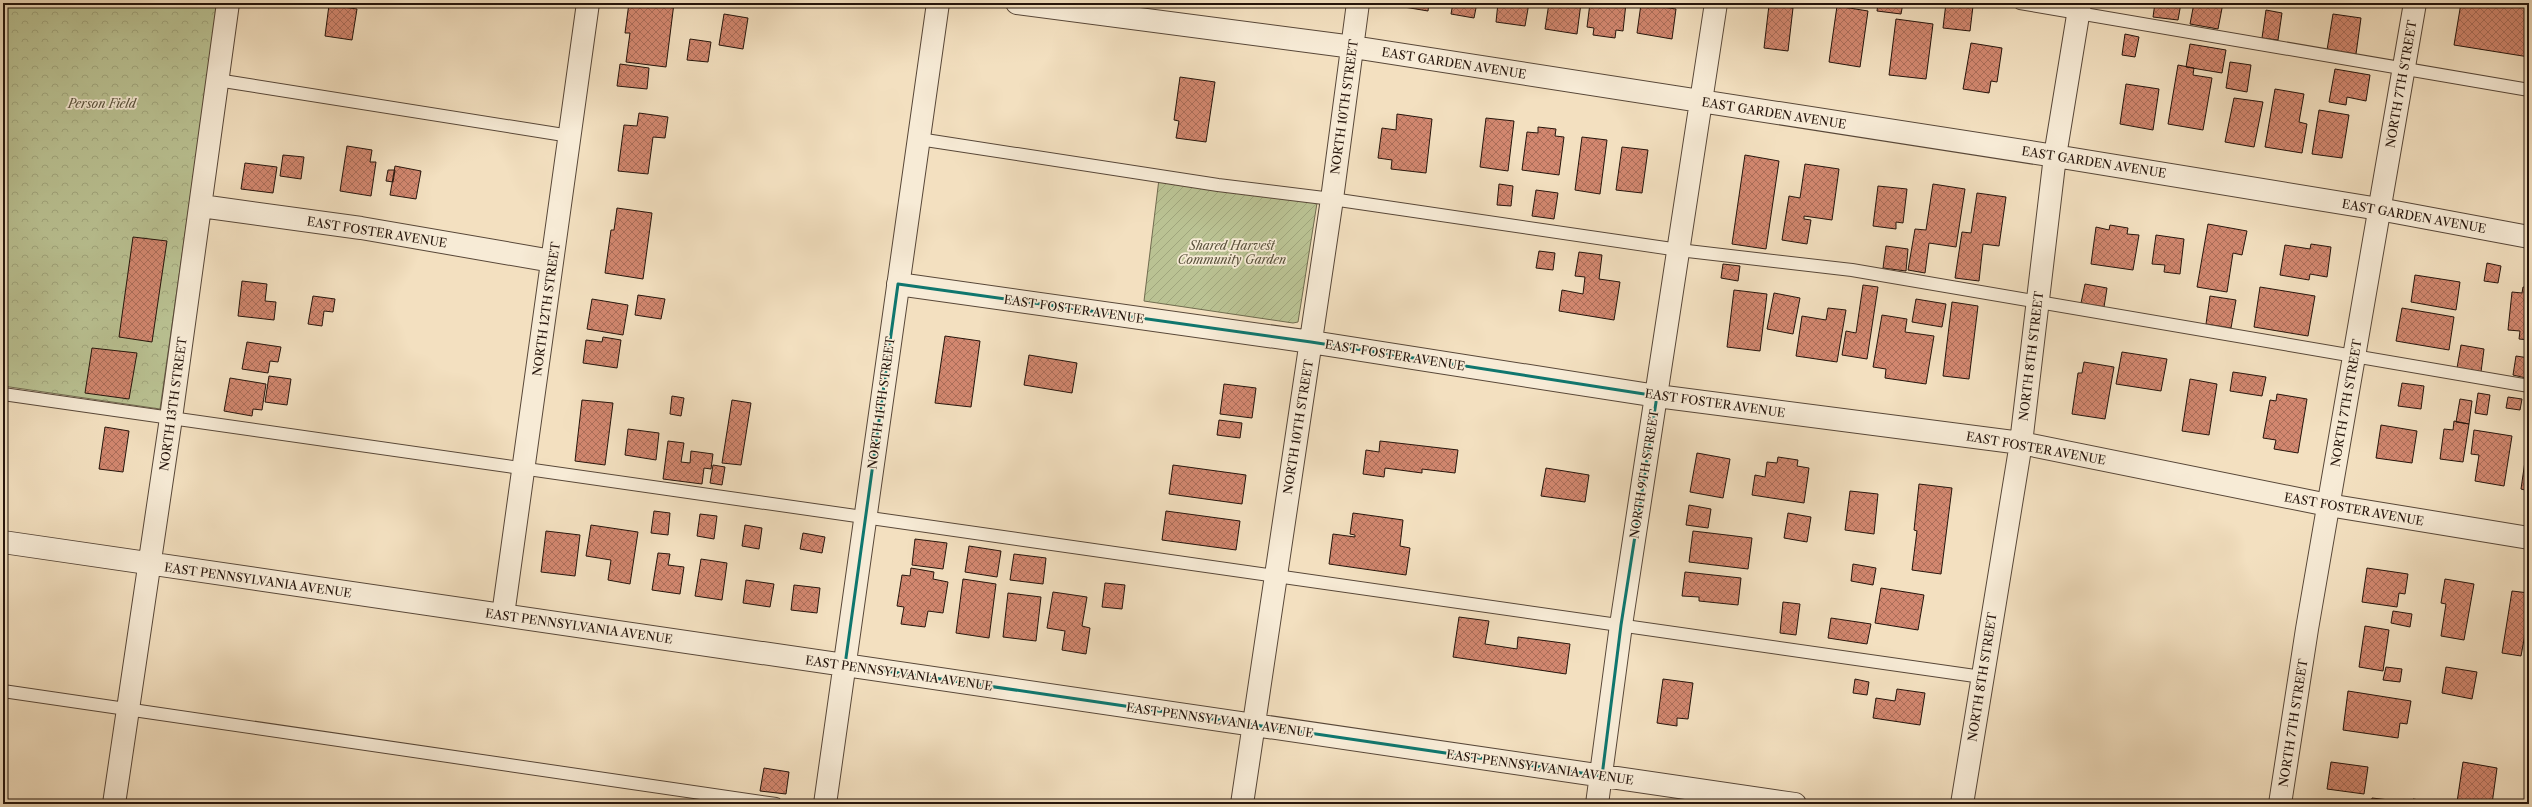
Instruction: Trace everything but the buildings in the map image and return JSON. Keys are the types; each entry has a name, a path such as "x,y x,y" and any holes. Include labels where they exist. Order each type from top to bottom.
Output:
{"street":[{"name":"NORTH 13TH STREET","path":"114,804 171,418 228,3"},
{"name":"NORTH 12TH STREET","path":"503,615 588,3"},
{"name":"NORTH 11TH STREET","path":"825,804 938,3"},
{"name":"EAST GARDEN AVENUE","path":"1017,3 1352,47 2055,156 2379,209 2529,237"},
{"name":"NORTH 10TH STREET","path":"1242,804 1332,199 1358,3"},
{"name":"NORTH 9TH STREET","path":"1597,804 1602,776 1621,625 1716,3"},
{"name":"NORTH 7TH STREET","path":"2280,804 2328,505 2415,3"},
{"name":"NORTH 8TH STREET","path":"1962,804 2020,443 2055,156 2079,8"},
{"name":"EAST FOSTER AVENUE","path":"200,206 361,228 552,261"},
{"name":"EAST FOSTER AVENUE","path":"898,284 1311,342 1657,396 2020,443 2328,505 2529,538"},
{"name":"EAST PENNSYLVANIA AVENUE","path":"3,542 1796,804"}],"lane":[{"path":"2020,3 2079,8 2404,69 2529,90"},
{"path":"217,80 570,136"},
{"path":"919,139 1218,185 1332,199 1679,250 1852,270 2529,386"},
{"path":"3,394 1982,677"},
{"path":"3,691 776,804"}],"highlighted area":[{"path":"898,284 1311,342 1657,396 1621,625 1602,776 845,665"}],"green space":[{"name":"Person Field","path":"3,3 218,3 160,409 3,386"},
{"name":"Shared Harvest Community Garden","path":"1159,179 1317,203 1298,322 1293,323 1144,301"}]}
